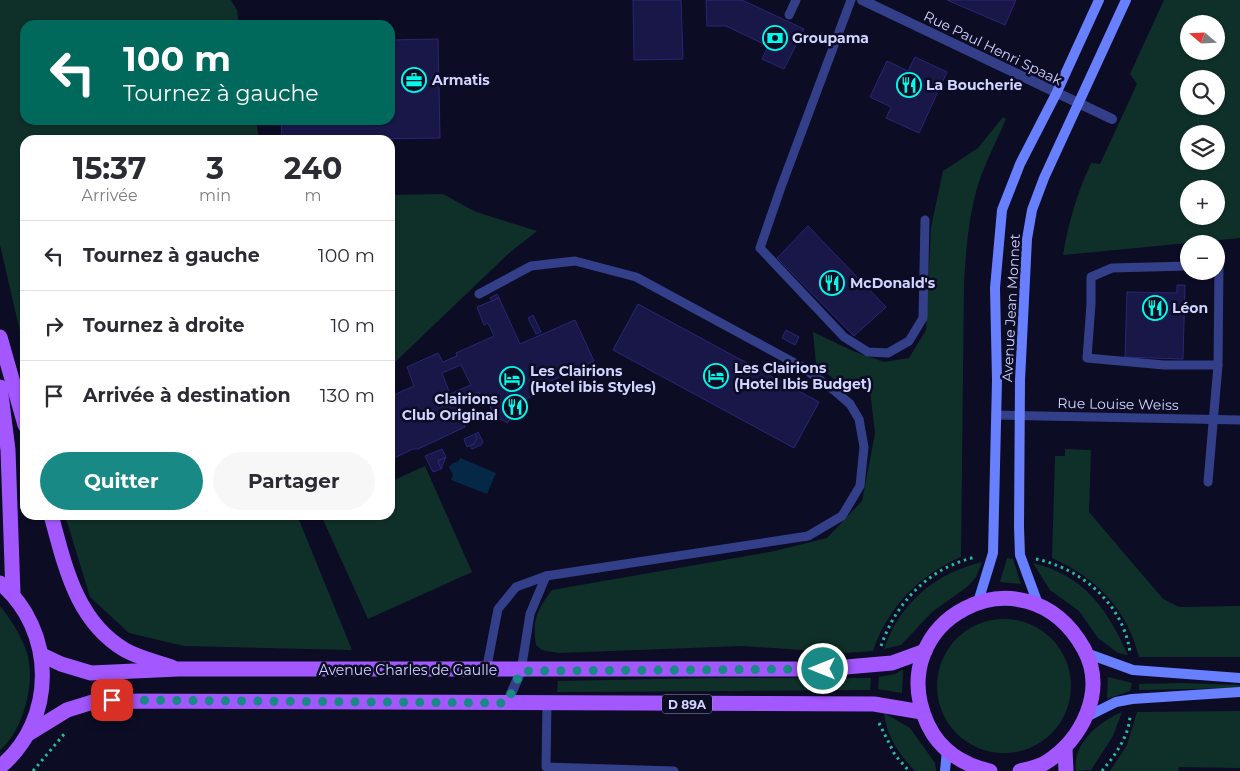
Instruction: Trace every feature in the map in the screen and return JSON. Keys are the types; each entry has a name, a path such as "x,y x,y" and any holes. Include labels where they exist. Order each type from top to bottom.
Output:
{"main road":[{"path":"0,337 20,407"},
{"path":"0,387 8,450 13,594"},
{"path":"52,520 79,603 99,630 126,650 178,669"},
{"path":"0,583 13,594 26,612 36,633 42,655 43,682 39,709 28,734 10,759 0,767"},
{"path":"990,771 961,761 947,750 932,733 922,712 918,692 925,651 938,630 956,614 978,602 998,598 1018,599 1038,604 1058,616 1069,627 1086,653 1092,682 1086,717 1077,734 1065,749 1043,764 1020,771"},
{"name":"Avenue Charles de Gaulle","path":"42,655 61,664 90,673 178,669 486,671 823,669 892,663 925,651"},
{"name":"D 89A","path":"28,734 67,710 96,701 874,704 922,712"},
{"path":"1065,749 1066,771"}],"street":[{"name":"Rue Paul Henri Spaak","path":"862,0 1112,119"},
{"name":"Avenue Jean Monnet","path":"978,602 993,553 996,288 1002,210 1020,164 1056,94 1100,0"},
{"name":"Avenue Jean Monnet","path":"1038,604 1020,555 1020,415 1023,288 1032,210 1077,104 1126,0"},
{"path":"1086,653 1133,670 1240,678"},
{"path":"507,703 521,671"},
{"path":"1086,717 1116,702 1132,699 1240,692"},
{"path":"945,771 947,750"}],"lane":[{"path":"789,15 796,0"},
{"path":"851,0 760,248 844,336 868,352 888,353 909,341 923,318 924,220"},
{"path":"479,294 532,266 576,261 636,277 802,367 850,404 859,419 864,447 860,486 842,516 808,536 546,576 516,586 498,609 486,671"},
{"path":"1180,266 1112,268 1091,277 1087,358 1164,364 1218,365"},
{"path":"1208,482 1218,365 1219,280"},
{"name":"Rue Louise Weiss","path":"996,415 1240,420"},
{"path":"521,671 530,614 546,576"},
{"path":"547,703 546,767 674,771"}],"path":[{"path":"878,655 887,629 908,597 932,575 963,560 981,556"},
{"path":"1034,558 1059,564 1084,579 1104,598 1118,617 1128,640 1132,660"},
{"path":"1102,771 1119,748 1130,725 1130,717"},
{"path":"878,721 895,755 909,771"}],"green space":[{"path":"0,0 231,0 237,10 238,20 20,20 20,125 257,125 258,135 20,135 20,331 0,245"},
{"path":"1164,0 1240,0 1240,238 1225,239 1225,235 1180,235 1180,244 1063,255 1071,219 1086,174 1091,163 1100,164 1137,84 1130,74"},
{"path":"1003,117 1006,119 977,189 967,243 964,284 961,557 932,573 907,594 887,620 873,651 846,653 742,646 559,653 542,650 536,645 535,621 539,609 552,590 775,551 827,538 862,501 875,434 870,390 855,385 851,394 816,364 813,332 853,351 884,362 909,358 926,330 931,227 943,171 978,148"},
{"path":"443,194 476,212 537,231 508,254 395,362 395,195"},
{"path":"1065,449 1091,450 1089,512 1163,599 1179,607 1240,606 1240,657 1139,657 1127,624 1108,597 1083,575 1052,558 1055,456 1065,456"},
{"path":"425,466 472,572 368,619 323,520 395,520 395,480"},
{"path":"67,520 299,520 352,650 184,646 129,633 90,597"},
{"path":"1007,558 1013,559 1021,584 1000,582"},
{"path":"982,562 976,577 967,587 932,612 901,645 884,649 900,617 921,592 949,574"},
{"path":"1033,563 1067,576 1092,597 1112,623 1128,655 1118,653 1098,638 1079,611 1050,590"},
{"path":"0,606 16,628 25,646 30,678 26,705 21,719 8,742 0,750"},
{"path":"1004,619 1030,624 1052,638 1066,660 1071,686 1066,712 1052,734 1030,748 1004,753 978,748 956,734 942,712 937,686 942,660 956,638 978,624"},
{"path":"903,669 902,693 878,689 879,677 895,674"},
{"path":"1108,677 1132,683 1130,691 1107,699"},
{"path":"712,678 871,678 870,690 557,692 558,681"},
{"path":"1139,684 1240,685 1240,688 1139,690"},
{"path":"1240,711 1240,768 1179,767 1178,771 1110,771 1127,745 1137,712"},
{"path":"1122,712 1113,736 1091,770 1076,771 1078,751 1089,735 1113,716"},
{"path":"884,713 910,728 935,763 936,771 915,771 909,765 891,737"}],"water":[{"path":"460,458 496,473 487,494 451,480 453,475 449,467 453,463 458,462"}],"building":[{"path":"633,0 681,0 683,59 634,60"},
{"name":"Groupama","path":"706,0 742,0 804,29 784,69 762,59 768,46 726,26 707,26"},
{"path":"947,0 1016,0 1005,25"},
{"name":"Armatis","path":"438,39 440,138 395,139 395,135 282,135 281,125 395,125 395,40"},
{"name":"La Boucherie","path":"915,57 947,72 919,133 886,118 891,107 870,97 887,61 908,71"},
{"name":"McDonald's","path":"808,226 886,307 854,336 777,258"},
{"name":"Léon","path":"1177,285 1185,285 1183,359 1125,357 1127,292 1177,293"},
{"path":"497,294 499,298 492,301 490,298"},
{"name":"Les Clairions (Hotel ibis Styles)","path":"499,298 520,344 575,320 594,361 530,391 532,396 511,406 512,410 508,411 512,414 508,423 495,417 497,413 493,414 486,393 480,396 479,392 455,403 465,427 395,458 395,396 414,386 407,367 438,353 443,362 457,356 456,353 494,336 488,323 484,325 477,307","holes":["461,365 471,385 450,394 442,373"]},
{"name":"Les Clairions (Hotel Ibis Budget)","path":"638,304 819,402 794,448 613,350"},
{"path":"533,315 541,332 536,334 528,318"},
{"path":"786,330 799,337 795,345 782,338"},
{"path":"478,432 483,442 472,449 470,445 474,444 477,437 475,434"},
{"path":"475,434 477,437 474,444 467,447 464,439"},
{"path":"442,449 446,457 438,461 441,469 433,472 425,456"},
{"path":"446,457 441,469 438,461"}],"place":[{"name":"Groupama","path":"775,38"},
{"name":"Armatis","path":"414,80"},
{"name":"La Boucherie","path":"909,85"},
{"name":"McDonald's","path":"832,283"},
{"name":"Léon","path":"1155,308"},
{"name":"Les Clairions (Hotel Ibis Budget)","path":"716,376"},
{"name":"Les Clairions (Hotel ibis Styles)","path":"512,379"},
{"name":"Clairions Club Original","path":"515,407"}],"route":[{"path":"112,700 507,703 521,671 823,669"}]}
